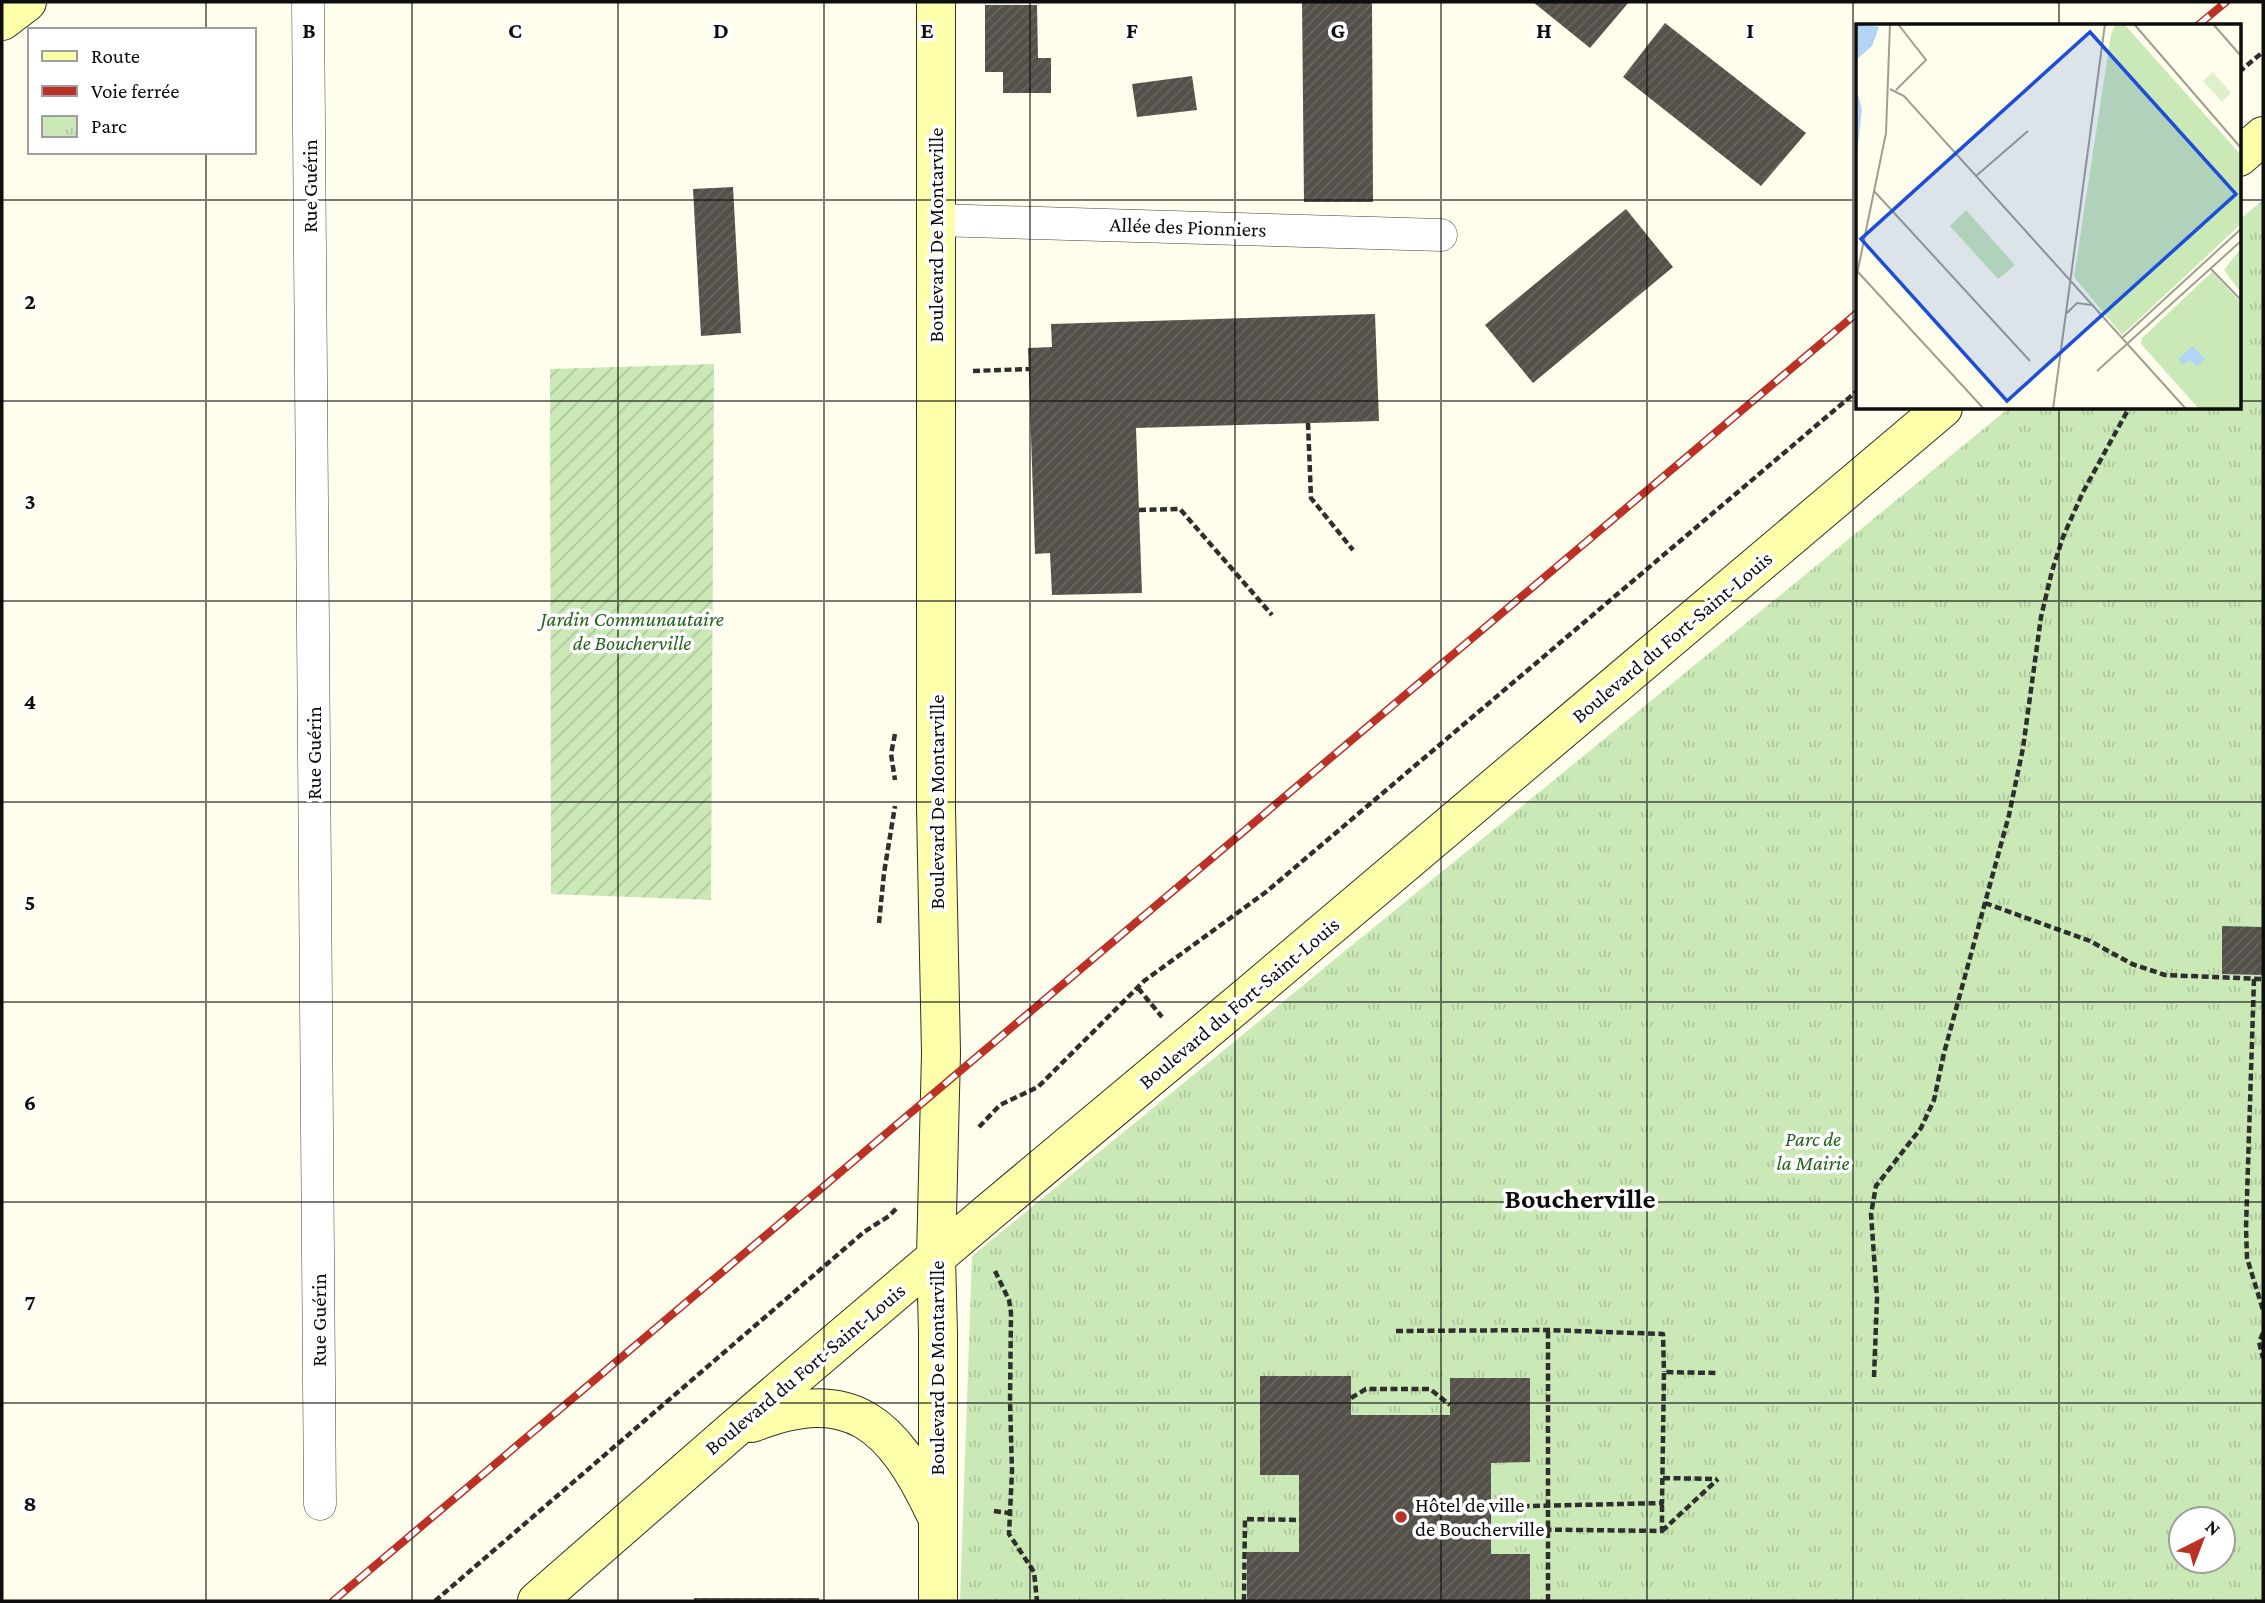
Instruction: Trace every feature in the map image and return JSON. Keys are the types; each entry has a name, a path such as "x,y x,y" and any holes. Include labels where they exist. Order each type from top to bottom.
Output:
{"street":[{"path":"2,21 27,2"},
{"name":"Rue Guérin","path":"308,2 320,1504"},
{"name":"Boulevard De Montarville","path":"936,2 936,809 941,1053 936,1257 938,1601"},
{"path":"2240,156 2263,136"},
{"name":"Allée des Pionniers","path":"936,220 1441,235"},
{"name":"Boulevard du Fort-Saint-Louis","path":"537,1601 936,1257 1940,410"},
{"path":"733,1430 803,1407 832,1408 858,1416 884,1434 906,1458 938,1518"}],"path":[{"path":"2240,71 2263,52"},
{"path":"965,371 1029,369"},
{"path":"988,1118 1000,1105 1038,1087 1144,981 1266,892 1856,392"},
{"path":"1874,1377 1877,1298 1871,1214 1876,1186 1922,1128 1934,1100 1944,1053 2009,815 2023,748 2041,617 2052,571 2063,537 2083,492 2128,410"},
{"path":"1308,423 1311,498 1353,550"},
{"path":"1139,510 1180,509 1272,615"},
{"path":"895,781 891,754 897,722"},
{"path":"879,923 897,795"},
{"path":"1985,903 2090,941 2132,964 2165,975 2263,979"},
{"path":"2254,979 2246,1228 2247,1258 2263,1310"},
{"path":"435,1601 854,1241 889,1216"},
{"path":"995,1271 1009,1300 1011,1313 1010,1401 1013,1471 1009,1534 1034,1572 1037,1601"},
{"path":"1396,1331 1663,1334 1662,1531"},
{"path":"1548,1331 1548,1601"},
{"path":"2263,1333 2259,1342 2263,1358"},
{"path":"1664,1372 1717,1373"},
{"path":"1351,1398 1366,1389 1430,1389 1450,1405"},
{"path":"1492,1529 1662,1531 1718,1479 1662,1478"},
{"path":"1491,1507 1662,1503"},
{"path":"994,1511 1009,1513"},
{"path":"1244,1601 1245,1519 1299,1520"}],"green space":[{"name":"Parc de la Mairie","path":"2263,200 2263,1601 960,1601 972,1256 2007,410 2240,410 2240,219"},
{"name":"Jardin Communautaire de Boucherville","path":"714,364 711,900 551,894 550,369"}],"building":[{"path":"1302,2 1372,2 1373,202 1304,202"},
{"path":"1533,2 1629,2 1590,48"},
{"path":"985,5 1037,5 1038,58 1051,58 1051,93 1003,93 1003,72 985,72"},
{"path":"1665,23 1806,133 1761,186 1623,77"},
{"path":"1192,76 1197,110 1137,117 1132,84"},
{"path":"733,187 741,333 701,336 693,189"},
{"path":"1626,209 1673,267 1533,383 1485,325"},
{"path":"1375,314 1379,421 1136,428 1142,593 1052,595 1050,553 1035,554 1028,348 1052,347 1051,324"},
{"path":"2222,926 2263,927 2263,975 2222,974"},
{"path":"1260,1376 1351,1376 1351,1415 1450,1415 1450,1378 1530,1378 1530,1462 1491,1463 1491,1554 1530,1554 1530,1601 1247,1601 1247,1552 1299,1552 1299,1475 1260,1475"},
{"path":"694,1598 819,1598 819,1601 694,1601"}],"railway":[{"path":"2199,24 2226,2"},
{"path":"333,1601 1856,314"}],"place":[{"name":"Hôtel de ville de Boucherville","path":"1401,1517"}],"district":[{"name":"Boucherville","path":"1580,1198"}]}
